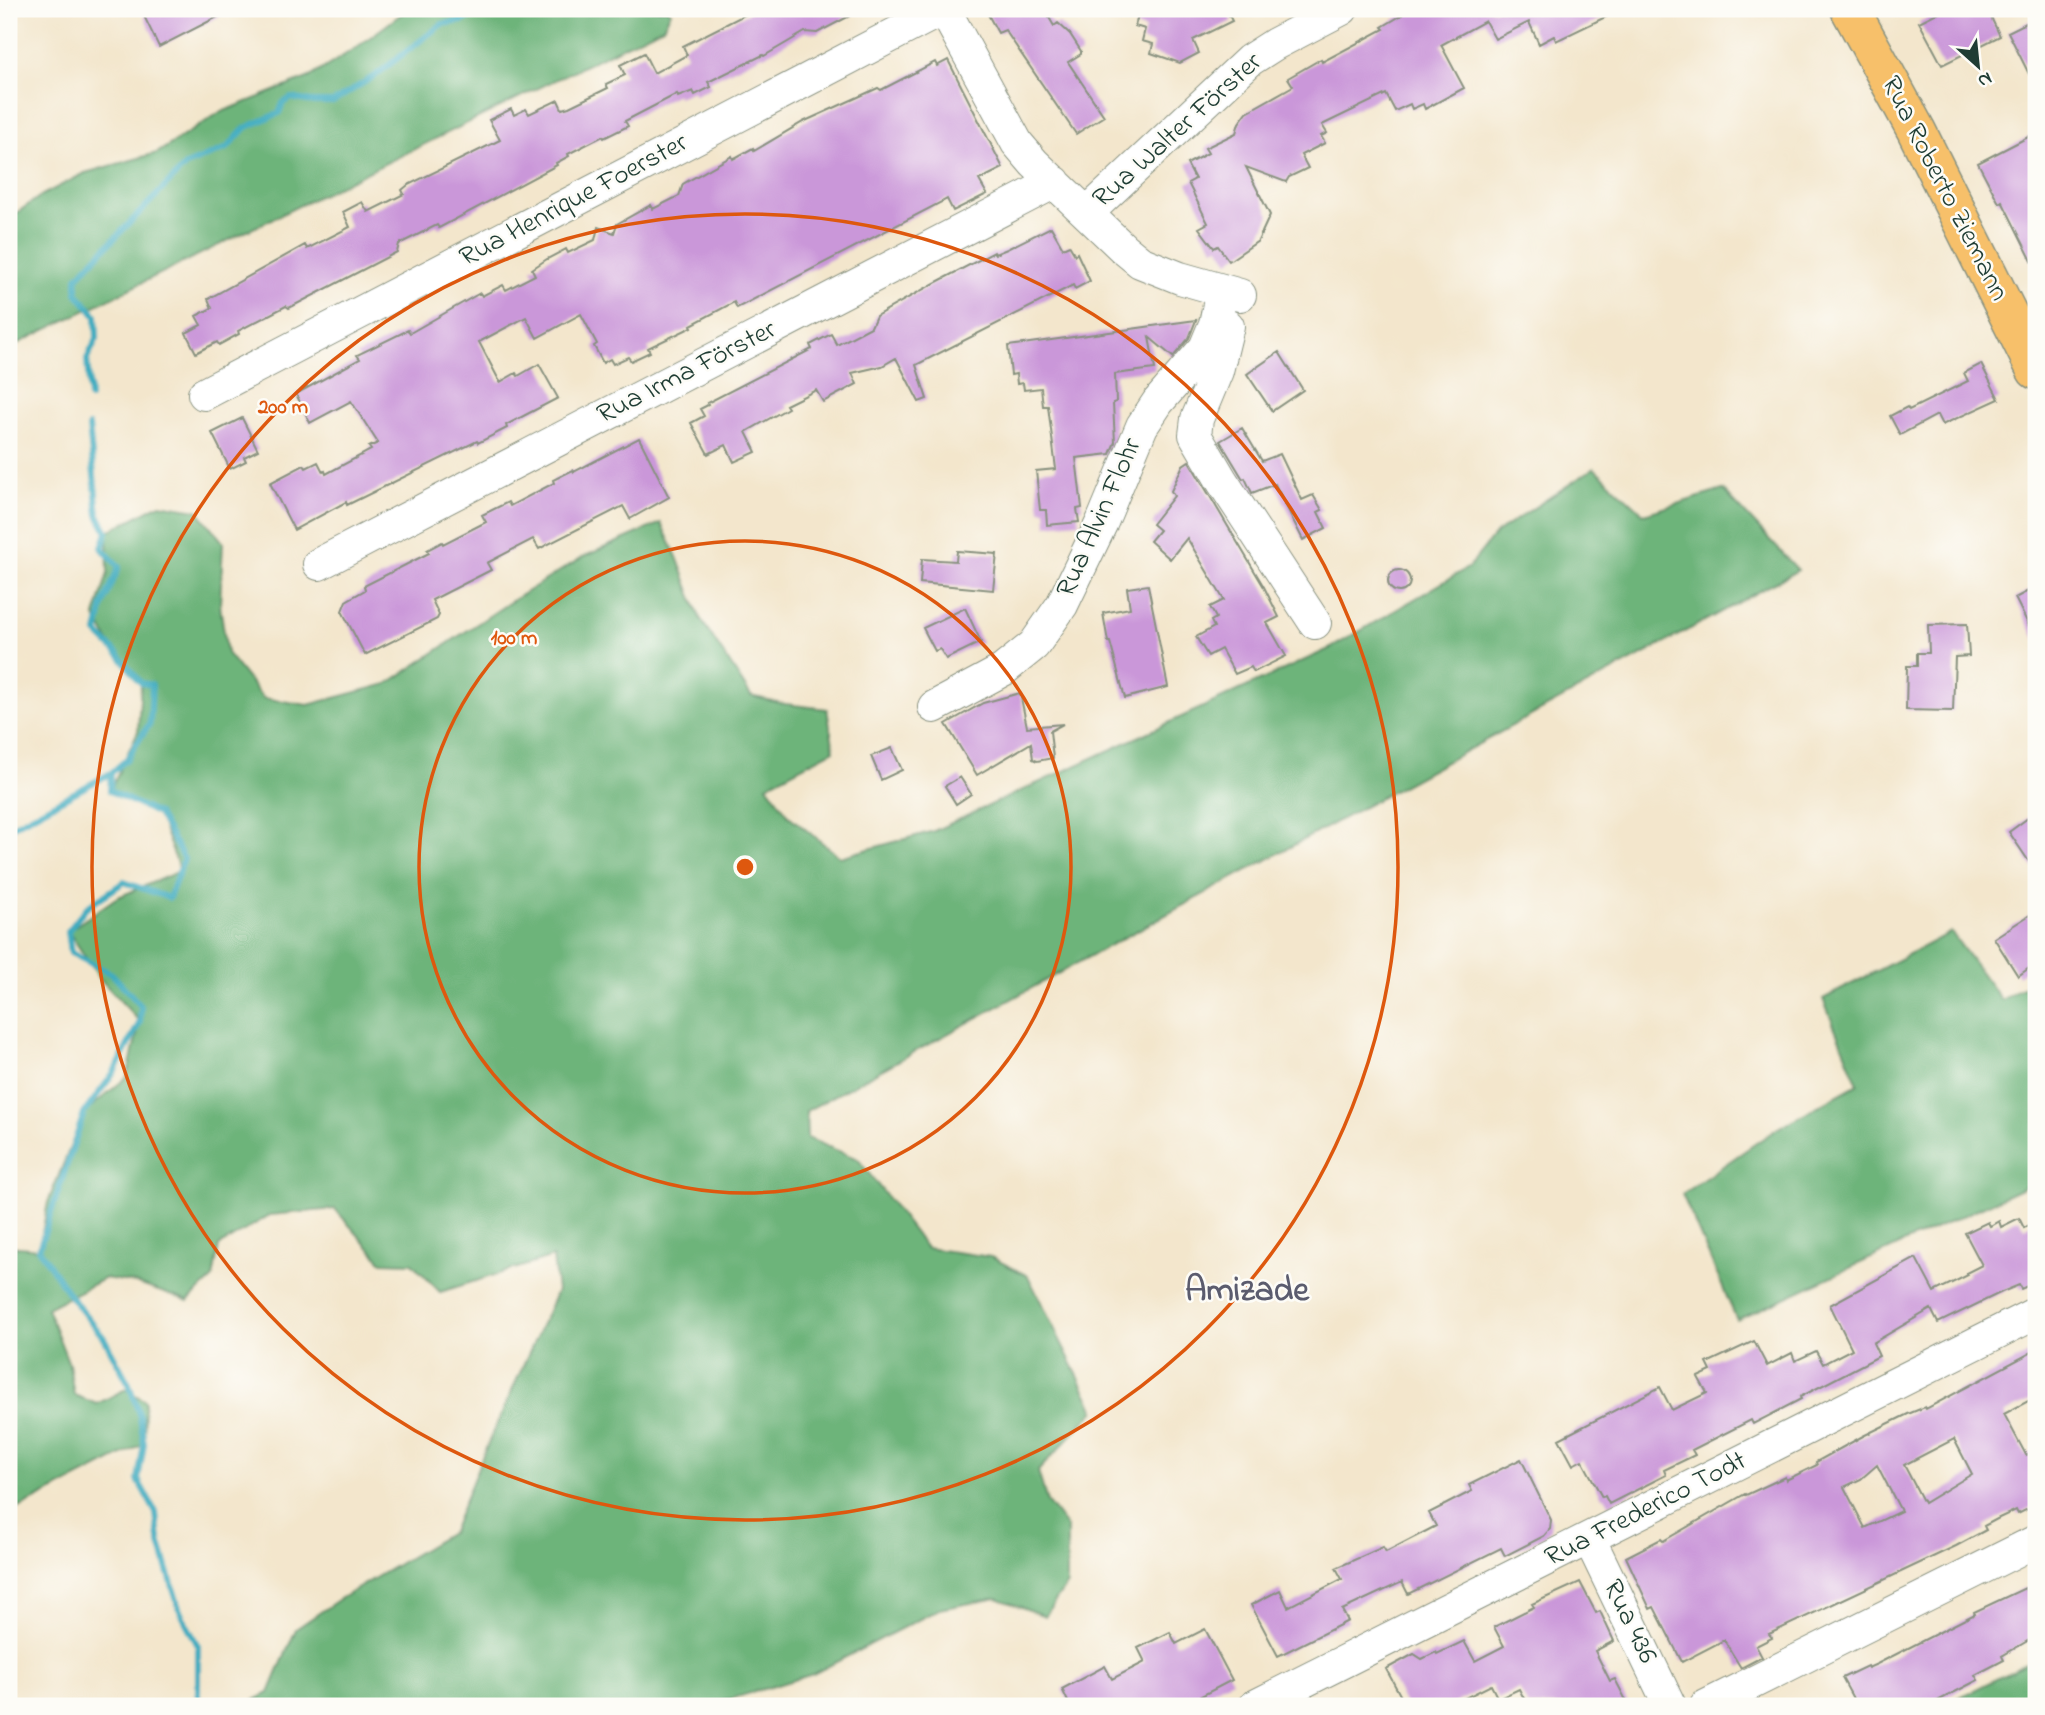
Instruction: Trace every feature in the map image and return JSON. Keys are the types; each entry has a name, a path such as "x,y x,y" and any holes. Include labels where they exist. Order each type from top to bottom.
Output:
{"main road":[{"name":"Rua Roberto Ziemann","path":"1850,9 2030,344"}],"street":[{"path":"943,9 1017,143 1034,163 1140,262 1180,278 1233,293 1217,371 1197,419 1195,435 1315,623"},
{"name":"Rua Henrique Foerster","path":"204,394 943,9"},
{"name":"Rua Walter Förster","path":"1087,213 1250,60 1342,9"},
{"name":"Rua Irma Förster","path":"319,564 1055,182"},
{"name":"Rua Alvin Flohr","path":"934,707 1003,670 1034,645 1062,604 1083,562 1142,426 1157,402 1205,348 1214,324 1233,293"},
{"name":"Rua Frederico Todt","path":"1255,1706 2036,1313"},
{"name":"Rua 436","path":"1589,1538 1670,1706"},
{"path":"1706,1706 2036,1541"}],"green space":[{"path":"408,9 668,9 671,12 663,27 9,348 11,217 42,195 85,173 157,153 219,113 310,77 357,47"},
{"path":"1594,468 1644,514 1723,490 1798,570 806,1111 807,1138 858,1159 926,1248 991,1257 1028,1276 1095,1410 1038,1471 1047,1502 1067,1528 1067,1584 1045,1616 997,1598 939,1609 813,1674 724,1701 695,1706 243,1706 269,1693 296,1629 338,1600 452,1532 482,1457 557,1291 553,1257 440,1292 412,1263 382,1262 335,1209 270,1215 219,1246 213,1278 188,1301 135,1283 105,1278 47,1308 69,1364 74,1395 97,1404 126,1389 145,1401 144,1444 9,1513 9,1246 39,1249 48,1202 84,1113 127,1077 140,1022 100,979 68,931 116,898 180,871 158,814 110,791 138,731 141,683 109,642 95,616 108,573 107,532 160,504 197,510 223,542 220,605 227,653 263,698 308,705 387,684 583,557 661,523 700,618 751,696 785,704 827,709 834,750 767,785 789,816 840,857 934,831 1331,648 1469,567 1496,533"},
{"path":"1951,932 2001,1000 2036,980 2036,1182 1737,1320 1682,1194 1778,1128 1858,1084 1823,999"},
{"path":"2036,1659 2036,1706 1942,1706"}],"building":[{"path":"157,9 233,9 159,47 144,16"},
{"path":"756,9 863,9 817,33 805,32 764,56 708,82 711,87 695,95 693,91 678,97 677,94 625,121 628,126 568,154 569,156 556,163 557,165 439,228 437,225 399,244 397,252 238,331 239,334 219,345 217,342 196,353 186,333 201,325 196,316 212,308 208,299 305,245 307,249 350,227 343,212 362,202 368,212 404,194 402,190 408,185 500,140 489,120 511,109 514,115 526,109 529,114 558,100 562,109 569,107 608,88 606,84 625,75 620,65 644,53 654,73 687,55 683,46"},
{"path":"985,9 1044,9 1054,26 1058,23 1070,34 1081,51 1081,54 1068,62 1104,116 1076,134 1005,30 998,33"},
{"path":"1140,9 1226,9 1232,21 1193,40 1199,53 1180,63 1151,53 1153,44 1142,41 1145,29 1135,26"},
{"path":"1398,9 1622,9 1556,41 1554,36 1539,44 1529,22 1495,39 1485,21 1441,45 1464,88 1425,109 1423,104 1412,109 1410,104 1395,111 1386,94 1322,125 1327,133 1321,136 1325,143 1301,155 1308,168 1289,177 1286,182 1246,167 1270,215 1258,241 1229,261 1218,246 1214,248 1199,228 1208,223 1188,183 1195,179 1187,164 1208,153 1205,148 1236,133 1247,112 1293,86 1288,78 1384,29 1382,27 1402,15"},
{"path":"1945,9 1987,9 2000,36 1942,65 1919,22"},
{"path":"2036,18 2036,88 2008,32"},
{"path":"948,60 1003,168 979,180 987,194 953,211 947,199 737,308 734,302 691,325 692,327 648,348 650,352 631,361 628,357 613,364 610,359 603,363 594,346 597,344 581,314 537,338 526,317 479,342 500,382 539,364 558,398 478,443 477,441 347,505 346,502 294,530 270,483 304,465 306,468 318,462 326,474 371,450 369,447 378,443 351,401 310,423 296,394 360,359 357,355 408,330 410,333 480,293 482,296 503,285 506,290 535,275 532,269 547,259 566,249 568,253 595,240 598,227 614,233 617,224 651,205 653,209 679,196 683,184 732,156 733,159 753,148 754,151 803,122 878,88 881,90 935,62 937,66"},
{"path":"2036,133 2036,269 2002,201 1999,203 1978,163"},
{"path":"1051,227 1063,248 1069,245 1075,255 1077,253 1090,281 1075,289 1073,285 916,365 927,399 919,402 896,358 882,366 852,373 857,384 823,402 816,390 786,405 788,408 746,432 756,452 734,462 726,445 708,454 691,423 704,416 700,409 708,405 707,403 812,349 810,345 831,334 837,345 871,327 876,316 933,284 994,252 995,254 1007,249"},
{"path":"1196,320 1189,338 1173,357 1149,337 1155,369 1115,374 1115,442 1110,454 1076,458 1082,508 1077,509 1079,522 1047,525 1046,510 1040,510 1036,471 1056,469 1048,406 1043,406 1041,388 1024,390 1023,383 1017,384 1016,374 1011,375 1008,346"},
{"path":"1279,352 1303,390 1272,411 1247,374"},
{"path":"1981,364 1999,399 1942,425 1937,415 1900,435 1890,416 1907,407 1909,410 1968,381 1964,373"},
{"path":"242,418 258,450 244,457 246,461 230,469 212,433"},
{"path":"1242,428 1262,461 1280,454 1302,500 1313,495 1322,510 1318,512 1326,528 1303,540 1275,484 1252,493 1220,441"},
{"path":"639,438 669,497 630,519 623,506 539,549 533,539 487,563 491,570 432,600 439,615 437,619 365,655 342,611 346,601 365,590 364,586 429,553 427,550 442,542 443,544 486,522 482,515 508,502 510,506 554,483 553,480"},
{"path":"1189,461 1279,617 1267,623 1286,656 1254,672 1251,667 1235,674 1221,649 1208,656 1196,637 1214,627 1211,621 1216,618 1210,607 1224,600 1187,538 1170,559 1150,541 1159,530 1152,524 1174,496 1171,491 1183,465"},
{"path":"957,551 997,554 993,590 920,583 922,559 956,561"},
{"path":"1399,570 1407,573 1410,581 1407,589 1399,592 1391,589 1388,581 1391,573"},
{"path":"1148,585 1168,687 1125,698 1108,642 1103,613 1130,608 1127,588"},
{"path":"2036,587 2036,640 2015,598"},
{"path":"965,608 981,642 946,659 940,649 935,651 923,628"},
{"path":"1967,624 1969,656 1955,657 1953,711 1906,710 1907,666 1917,666 1917,653 1929,653 1928,625"},
{"path":"1020,693 1027,727 1063,724 1050,731 1053,758 1037,761 1033,759 1031,743 977,775 946,724 983,703"},
{"path":"892,748 902,770 881,780 871,756"},
{"path":"960,777 971,794 956,804 945,786"},
{"path":"2036,812 2036,872 2009,832"},
{"path":"2036,911 2036,963 2018,976 1994,938"},
{"path":"2019,1218 2024,1228 2036,1221 2036,1282 2021,1289 2019,1285 2002,1292 1938,1323 1931,1309 1873,1343 1879,1356 1753,1424 1751,1420 1692,1450 1695,1455 1664,1470 1666,1475 1609,1504 1605,1496 1602,1497 1582,1460 1573,1465 1559,1439 1660,1387 1672,1410 1707,1393 1698,1377 1711,1371 1707,1363 1754,1341 1767,1366 1792,1353 1795,1361 1816,1351 1823,1364 1852,1349 1830,1305 1916,1258 1934,1292 1982,1265 1965,1233 1988,1222 1990,1226 1999,1221 2001,1227"},
{"path":"2036,1350 2036,1397 2004,1414 2026,1455 2036,1450 2036,1505 2018,1514 2016,1510 1999,1518 1984,1526 1986,1530 1956,1546 1769,1634 1772,1638 1756,1646 1762,1657 1741,1668 1724,1640 1682,1662 1654,1607 1650,1609 1626,1557 1661,1539 1663,1541 1745,1494 1785,1477 1786,1480 1817,1465 1816,1462 1863,1436 1908,1414 1925,1407 1926,1409","holes":["1954,1439 1972,1474 1924,1503 1904,1465","1877,1465 1901,1511 1865,1528 1844,1487 1861,1479"]},
{"path":"1521,1459 1551,1520 1550,1529 1544,1536 1505,1556 1501,1548 1408,1594 1402,1582 1342,1610 1348,1621 1278,1656 1251,1605 1280,1590 1288,1607 1342,1579 1336,1568 1383,1547 1386,1552 1436,1526 1429,1513 1472,1491 1469,1485"},
{"path":"1580,1582 1596,1613 1600,1611 1614,1641 1595,1651 1610,1681 1615,1679 1629,1706 1528,1706 1519,1689 1498,1699 1491,1685 1449,1706 1406,1706 1386,1669 1414,1654 1422,1659 1464,1641 1475,1661 1504,1646 1494,1627 1534,1607 1532,1604"},
{"path":"2031,1587 2036,1598 2036,1636 2002,1656 2004,1660 1975,1675 1978,1680 1928,1706 1857,1706 1842,1678 1877,1664 1975,1614 1974,1612"},
{"path":"1205,1629 1232,1680 1182,1706 1070,1706 1062,1689 1105,1666 1112,1679 1145,1662 1138,1648 1170,1632 1176,1644"}],"waterway":[{"path":"90,398 87,359 97,338 96,316 77,293 77,277 186,165 227,148 245,128 279,113 283,103 291,98 333,102 376,75 442,24 463,21 481,9"},
{"path":"89,426 98,515 107,532 102,548 119,567 103,605 97,633 141,683 152,685 150,723 126,760 111,773 110,791 158,814 184,859 169,898 124,882 86,908 68,931 71,953 112,974 141,1006 140,1022 113,1074 84,1113 39,1249 70,1296 104,1338 129,1384 140,1417 144,1444 138,1480 156,1513 159,1540 180,1611 198,1646 198,1706"},
{"path":"9,828 111,773"}],"district":[{"name":"Amizade","path":"1247,1291"}]}
